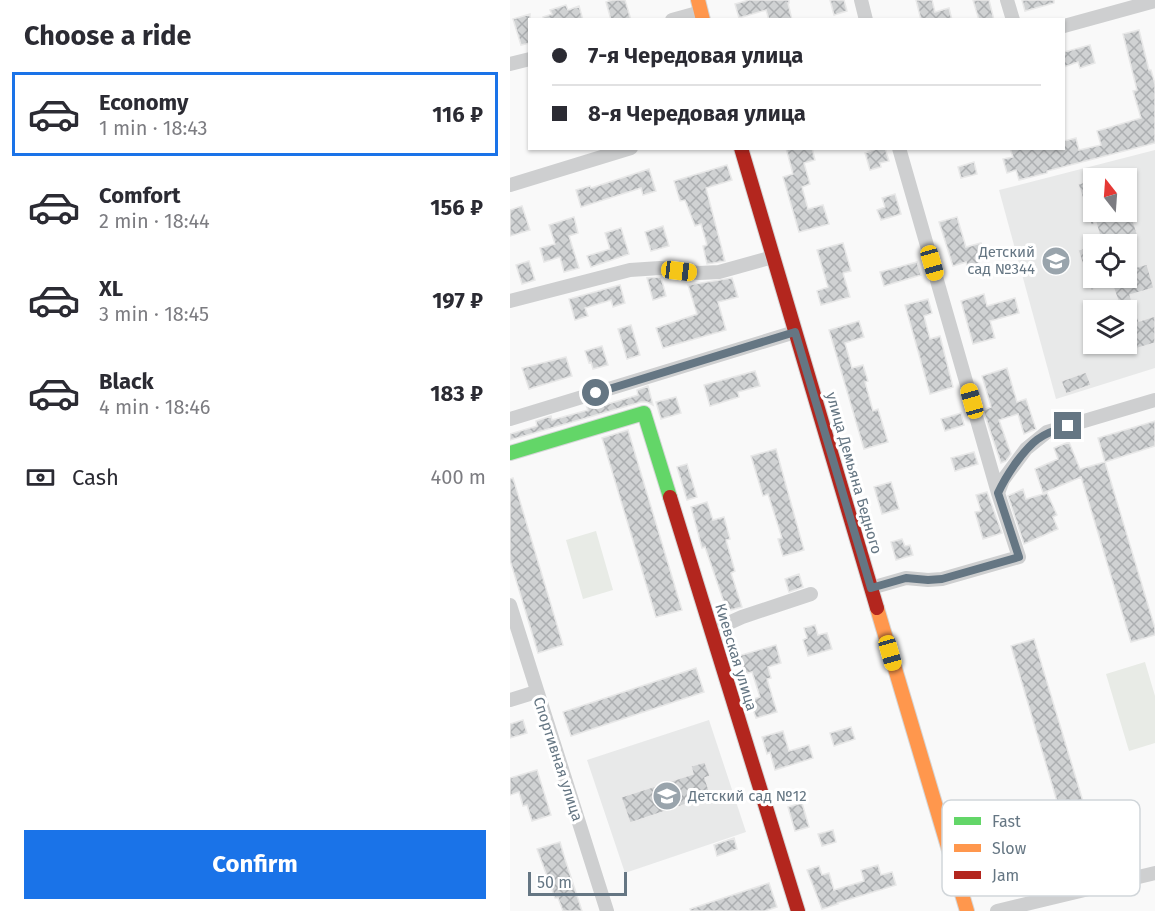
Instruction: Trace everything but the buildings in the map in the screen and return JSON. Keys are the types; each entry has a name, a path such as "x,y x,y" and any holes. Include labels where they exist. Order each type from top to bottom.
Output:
{"main road":[{"name":"улица Демьяна Бедного","path":"742,150 942,827"},
{"name":"Киевская улица","path":"510,453 644,413 798,911"},
{"name":"улица Демьяна Бедного","path":"963,896 967,911"}],"street":[{"path":"861,0 866,18"},
{"path":"1007,0 1012,18"},
{"path":"1065,26 1155,0"},
{"path":"678,18 701,10"},
{"path":"510,64 528,60"},
{"path":"510,184 624,150"},
{"path":"871,588 906,578 942,579 1019,557 998,493 900,150"},
{"path":"510,301 630,270 660,268 699,273 719,272 773,257"},
{"path":"510,419 795,332"},
{"path":"998,493 1003,480 1026,449 1047,432 1155,400"},
{"path":"711,632 742,617 811,594"},
{"name":"Спортивная улица","path":"510,606 607,911"},
{"path":"510,700 536,692"},
{"path":"1140,877 1155,873"},
{"path":"997,911 1059,896"}],"shaded area":[{"name":"Детский сад №344","path":"1155,150 1155,368 1056,399 999,190 1083,168 1083,222 1137,222 1137,168 1085,168"},
{"path":"596,531 613,590 583,599 566,540"},
{"path":"1145,662 1155,696 1155,743 1129,751 1106,674"},
{"name":"Детский сад №12","path":"709,720 746,832 625,873 587,760"}],"traffic: fast":[{"path":"510,453 644,413 670,497"}],"traffic: slow":[{"path":"698,0 702,18"},
{"path":"877,608 942,827"},
{"path":"963,896 967,911"}],"traffic: jam":[{"path":"742,150 877,608"},
{"path":"670,497 798,911"}],"place":[{"name":"Детский сад №344","path":"1056,261"},
{"name":"Детский сад №12","path":"667,796"}],"route":[{"path":"596,393 795,332 871,588 906,578 942,579 1019,557 998,493 1003,480 1034,440 1047,432 1068,426"}]}
